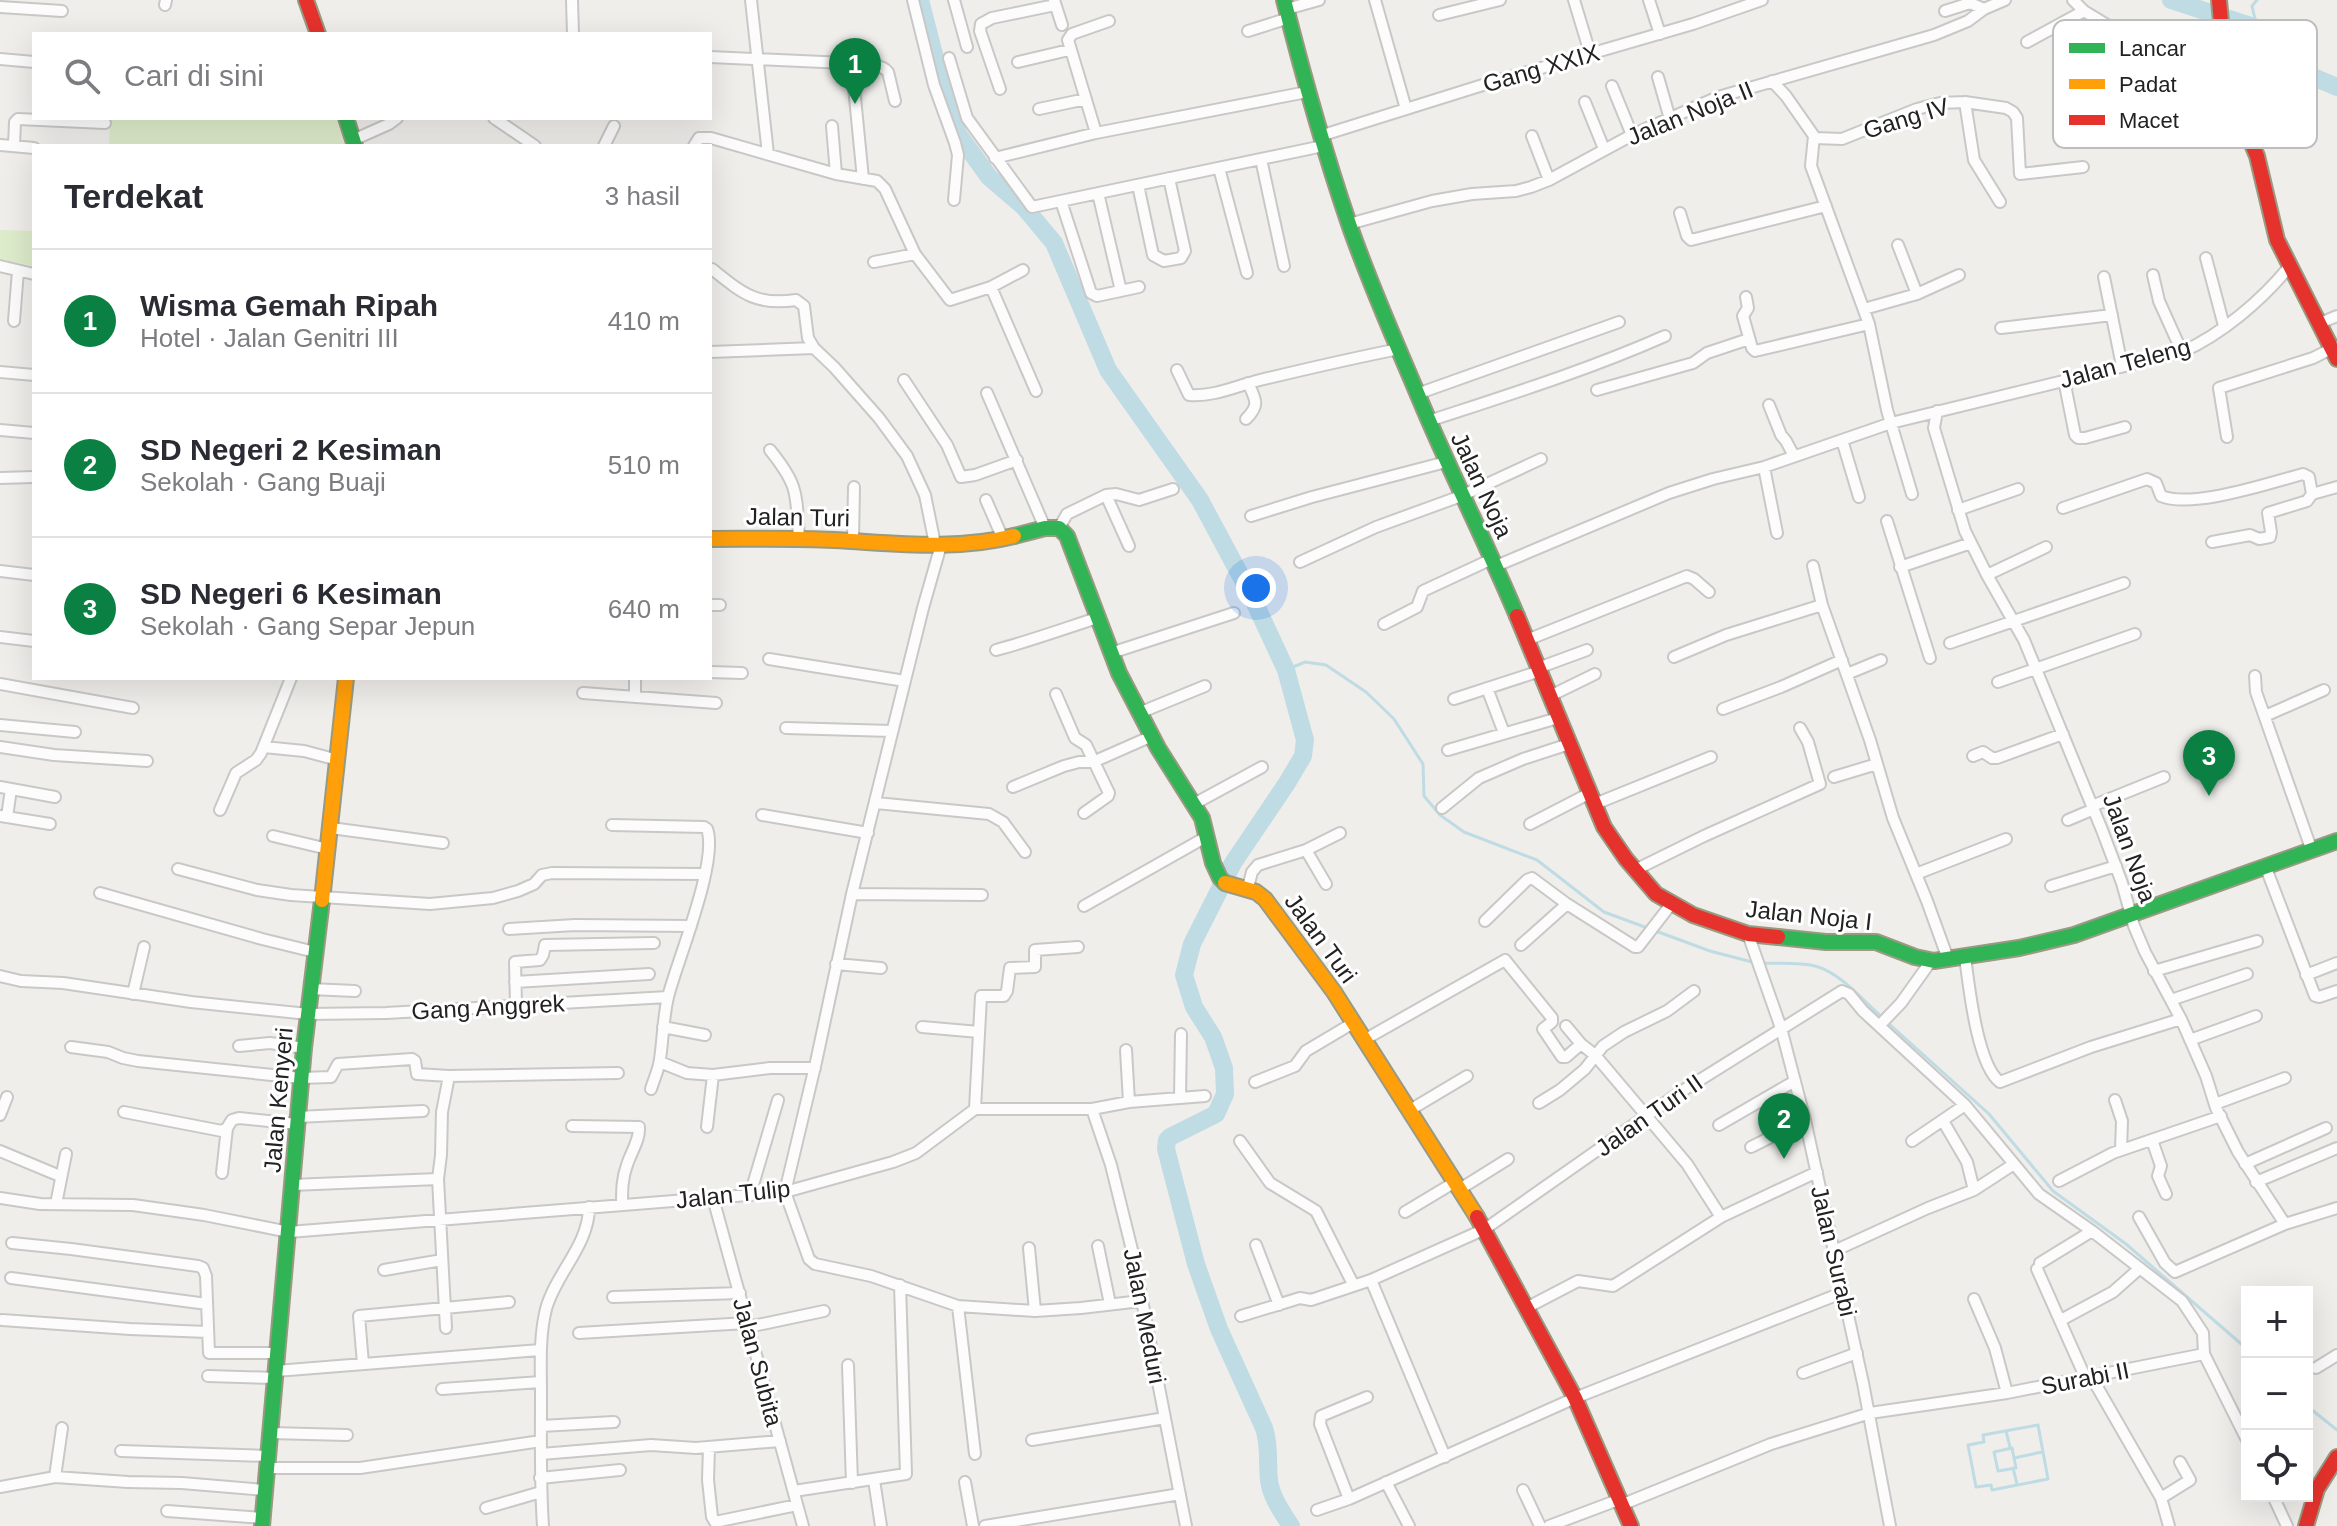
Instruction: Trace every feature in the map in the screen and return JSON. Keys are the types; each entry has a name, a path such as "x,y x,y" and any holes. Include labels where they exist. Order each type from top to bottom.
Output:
{"street":[{"path":"306,0 317,32"},
{"path":"572,0 573,32"},
{"path":"751,0 768,154"},
{"path":"913,0 934,85 956,149 954,200"},
{"path":"954,0 967,47"},
{"path":"1248,31 1286,9 1319,0"},
{"path":"1375,0 1406,109"},
{"path":"1439,15 1500,0"},
{"path":"1574,0 1590,53"},
{"path":"1649,0 1660,34"},
{"name":"Gang XXIX","path":"995,158 1032,207 1261,159 1321,141 1406,109 1660,34 1762,0"},
{"path":"1772,81 1934,35 1968,21 1984,9 2005,0"},
{"path":"2073,0 2099,20"},
{"path":"2219,0 2221,20"},
{"path":"1000,89 980,31 981,24 992,18 1054,2 1062,25"},
{"path":"1945,11 1960,3 1984,9"},
{"path":"0,7 62,11"},
{"name":"Jalan Noja","path":"1286,9 1321,141 1349,224 1446,462 1494,563 1669,493 1764,467 1891,423 1937,411 1934,428 1958,510 1971,543 2014,620 2036,668 2116,866 2134,926 2154,971 2181,1019 2215,1104 2245,1164 2285,1224"},
{"path":"2067,20 2084,11"},
{"path":"1096,133 1068,40 1072,34 1109,21"},
{"path":"2027,42 2053,28"},
{"path":"1018,62 1069,50"},
{"path":"712,57 849,63 852,67 863,179"},
{"path":"949,58 967,118 995,158 1096,133 1307,92"},
{"path":"0,59 32,62"},
{"path":"852,67 885,68 895,101"},
{"path":"1658,77 1670,119"},
{"name":"Jalan Noja II","path":"1349,224 1432,201 1516,191 1549,180 1632,135 1718,97 1772,81 1815,138"},
{"path":"1612,86 1632,135"},
{"path":"1039,109 1086,99"},
{"path":"1585,102 1604,149"},
{"path":"1965,102 1974,160 2000,202"},
{"name":"Gang IV","path":"1815,138 1842,139 1926,107 1965,102 2006,108 2013,112 2017,118 2021,174 2083,167"},
{"path":"14,146 15,122 18,119 32,120"},
{"path":"40,120 105,123"},
{"path":"347,120 354,143 394,120"},
{"path":"497,120 532,144"},
{"path":"605,144 614,126"},
{"path":"832,126 836,174"},
{"path":"1532,136 1549,180"},
{"path":"696,142 711,138 836,174 877,181 885,189 915,254 950,300 991,287 1023,270"},
{"path":"1815,138 1810,162 1869,324 1891,423 1912,494"},
{"path":"0,145 32,148"},
{"path":"2227,437 2219,388 2335,351 2289,267 2275,233 2254,148"},
{"path":"1261,159 1284,266"},
{"path":"1219,168 1247,273"},
{"path":"1138,185 1153,255 1164,261 1181,258 1185,251 1169,178"},
{"path":"1098,193 1121,291"},
{"path":"1061,201 1091,293 1097,296 1139,287"},
{"path":"1680,213 1691,240 1826,206"},
{"path":"1898,245 1917,294"},
{"path":"874,262 915,254"},
{"path":"2206,258 2224,326"},
{"path":"0,266 32,274"},
{"name":"Jalan Teleng","path":"1937,411 2182,352 2208,339 2289,267"},
{"path":"712,269 737,289 757,299 774,303 796,300 804,306 808,338 814,348 879,418 907,456 925,495 938,544 852,894 785,1192 812,1262 900,1285 958,1306 1035,1311 1141,1301"},
{"path":"14,321 18,271"},
{"path":"1864,309 1917,294 1959,275"},
{"path":"2153,275 2159,301 2182,352"},
{"path":"2104,277 2122,366"},
{"path":"991,287 1036,391"},
{"path":"1746,297 1748,308 1743,316 1752,349 1758,351 1869,324"},
{"path":"2001,328 2112,315"},
{"path":"2320,323 2337,316"},
{"path":"1417,394 1619,322"},
{"path":"1429,421 1524,390 1665,336"},
{"path":"1597,390 1693,363 1707,353 1749,339"},
{"path":"712,352 814,348"},
{"path":"1177,370 1189,395 1222,393 1248,383 1399,349"},
{"path":"0,372 32,375"},
{"path":"904,380 947,445 961,477 1017,460"},
{"path":"2064,380 2078,438 2125,427"},
{"path":"1246,419 1256,405 1248,383"},
{"path":"987,393 1052,528 1067,514 1106,495 1116,494 1139,500 1173,489"},
{"path":"1769,405 1781,435 1794,456"},
{"path":"1916,417 1934,428"},
{"path":"0,430 32,433"},
{"path":"1842,440 1859,497"},
{"path":"770,450 788,472 796,491 799,538"},
{"path":"1300,562 1376,527 1461,496 1541,459"},
{"path":"1251,516 1446,462"},
{"path":"1764,467 1777,533"},
{"path":"2063,508 2147,479 2156,483 2161,496 2174,500 2210,498 2303,474 2309,477 2312,494"},
{"path":"0,478 32,477"},
{"path":"853,540 854,487"},
{"path":"2212,542 2250,535 2259,539 2270,537 2269,511 2307,501 2312,494 2337,487"},
{"path":"1958,510 2018,489"},
{"path":"1106,495 1129,546"},
{"path":"986,500 1003,539"},
{"path":"1887,521 1930,658"},
{"name":"Jalan Turi","path":"712,539 985,543 1052,528 1067,536 1111,653 1139,713 1202,818 1217,873 1224,883 1256,892 1265,899 1334,992 1410,1110 1485,1229 1575,1398 1631,1526"},
{"path":"1900,567 1971,543"},
{"path":"1987,575 2046,547"},
{"path":"1384,624 1417,607 1421,594 1432,586 1494,563"},
{"name":"Jalan Noja I","path":"1494,563 1608,834 1656,894 1693,915 1749,939 1876,942 1931,961 1965,957 2060,939 2337,841"},
{"path":"1813,566 1822,605 1893,818 1948,959"},
{"path":"0,571 32,575"},
{"path":"1527,640 1687,576 1709,592"},
{"path":"1950,643 2124,583"},
{"path":"1674,657 1734,633 1822,605"},
{"path":"1111,653 1234,613"},
{"path":"996,650 1097,618"},
{"path":"1998,682 2135,634"},
{"path":"0,637 32,641"},
{"path":"1454,699 1587,650"},
{"path":"769,659 905,681"},
{"path":"1723,709 1842,660"},
{"path":"1847,674 1881,660"},
{"path":"712,672 742,673"},
{"path":"1550,696 1595,674"},
{"path":"2255,676 2256,692 2312,851"},
{"path":"220,810 239,770 256,760 264,747 290,680"},
{"name":"Jalan Kenyeri","path":"262,1522 301,1078 346,680"},
{"path":"635,680 635,697"},
{"path":"0,684 133,708"},
{"path":"1139,713 1205,686"},
{"path":"1487,688 1504,733"},
{"path":"2265,716 2324,690"},
{"path":"583,693 716,703"},
{"path":"1056,694 1075,738 1086,745 1109,794 1084,813"},
{"path":"1448,750 1558,718"},
{"path":"0,725 75,732"},
{"path":"786,728 892,731"},
{"path":"1635,870 1820,784 1808,742 1800,728"},
{"path":"1973,756 1983,752 1997,758 2063,734"},
{"path":"1013,787 1064,766 1093,762 1152,736"},
{"path":"1442,808 1479,778 1569,744"},
{"path":"0,747 54,755 147,761"},
{"path":"264,747 304,751 338,760"},
{"path":"1530,824 1593,798 1711,757"},
{"path":"1834,777 1877,764"},
{"path":"1194,804 1262,767"},
{"path":"2068,820 2164,777"},
{"path":"50,824 4,817 6,788 55,797"},
{"path":"876,803 989,814 1003,822 1025,852"},
{"path":"762,815 868,833"},
{"path":"612,825 704,827 710,836 691,926 668,997 660,1062 651,1089"},
{"path":"331,828 443,843"},
{"path":"1241,889 1255,867 1306,850 1340,833"},
{"path":"273,836 328,849"},
{"path":"1084,906 1206,837"},
{"path":"1916,874 2006,839"},
{"path":"1306,850 1326,884"},
{"path":"2051,886 2116,866"},
{"path":"2266,868 2316,997 2337,991"},
{"path":"178,869 257,890 430,904 493,898 518,891 534,884 542,875 552,873 704,874"},
{"path":"1485,921 1530,878 1635,947 1641,944 1672,903"},
{"path":"100,893 315,952"},
{"path":"852,894 982,895"},
{"path":"1521,945 1567,904"},
{"path":"509,929 575,925 691,926"},
{"name":"Jalan Surabi","path":"1749,939 1781,1028 1805,1120 1870,1413 1890,1526"},
{"path":"2154,971 2257,941"},
{"path":"516,1005 515,962 540,960 547,944 654,943"},
{"path":"133,994 144,947"},
{"path":"1078,947 1035,950 1035,967 1010,968 1004,996 981,996 975,1109 1092,1109 1129,1102 1205,1096"},
{"path":"1965,957 1978,1037 1993,1075 2000,1082 2091,1047 2181,1019"},
{"path":"1364,1040 1505,960 1552,1018 1552,1022 1543,1029 1562,1057 1581,1044"},
{"path":"1931,961 1880,1025 1965,1105 2043,1198 2092,1231 2188,1308 2203,1333 2204,1354 2242,1430"},
{"path":"2306,975 2337,963"},
{"path":"836,964 881,968"},
{"path":"515,982 649,974"},
{"path":"2171,1000 2247,974"},
{"name":"Gang Anggrek","path":"0,976 191,1002 308,1014 386,1013 668,997"},
{"path":"310,989 355,991"},
{"path":"1539,1103 1585,1069 1603,1046 1667,1011 1694,991"},
{"name":"Jalan Turi II","path":"1241,1316 1300,1298 1311,1300 1371,1280 1485,1229 1646,1116 1839,991 1845,991 1880,1025"},
{"path":"2190,1040 2256,1016"},
{"path":"1255,1082 1295,1066 1306,1051 1353,1023"},
{"path":"1566,1026 1595,1055 1687,1164 1721,1217"},
{"path":"663,1027 705,1035"},
{"path":"922,1027 979,1032"},
{"path":"1180,1097 1181,1034"},
{"path":"239,1046 270,1043 304,1048"},
{"path":"71,1047 108,1052 138,1061 301,1078 331,1077 338,1064 412,1059 417,1074 618,1073"},
{"path":"1126,1050 1129,1102"},
{"path":"660,1062 687,1073 713,1075 770,1068 815,1068"},
{"path":"707,1127 713,1075"},
{"path":"446,1328 438,1179 442,1112 449,1076"},
{"path":"1410,1110 1467,1076"},
{"path":"2215,1104 2285,1078"},
{"path":"1719,1125 1795,1081"},
{"path":"0,1115 7,1097"},
{"path":"750,1195 778,1100"},
{"path":"2115,1100 2122,1121 2121,1149"},
{"path":"1912,1141 1965,1105"},
{"name":"Jalan Tulip","path":"0,1198 56,1204 133,1205 289,1232 785,1192 916,1153 975,1109"},
{"name":"Jalan Meduri","path":"1092,1109 1111,1165 1133,1254 1186,1526"},
{"path":"222,1173 227,1128 232,1120 297,1121 423,1111"},
{"path":"124,1112 222,1131 227,1128"},
{"path":"2059,1181 2121,1149 2221,1116"},
{"path":"1751,1147 1805,1120"},
{"path":"1943,1121 1967,1162 1974,1190"},
{"path":"572,1126 639,1127 622,1181 622,1204"},
{"path":"2245,1164 2326,1128"},
{"path":"2152,1140 2161,1166 2158,1176 2166,1194"},
{"path":"1240,1141 1270,1183 1316,1211 1353,1284"},
{"path":"2256,1182 2337,1148"},
{"path":"0,1151 60,1176"},
{"path":"56,1204 66,1154"},
{"path":"1405,1212 1508,1159"},
{"path":"1834,1251 1974,1190 2014,1164"},
{"path":"1526,1308 1578,1281 1613,1286 1721,1217 1817,1172"},
{"path":"292,1185 438,1179"},
{"name":"Jalan Subita","path":"713,1198 803,1526"},
{"path":"543,1526 540,1350 543,1326 550,1298 586,1231 589,1207"},
{"path":"2139,1217 2165,1263 2175,1272 2285,1224 2337,1208"},
{"path":"2092,1231 2038,1266 2089,1378 2161,1498 2169,1526"},
{"path":"12,1243 198,1266 206,1271 209,1353 278,1353"},
{"path":"1256,1245 1279,1305"},
{"path":"1098,1246 1110,1304"},
{"path":"1029,1248 1035,1311"},
{"path":"384,1270 442,1260"},
{"path":"2061,1320 2113,1292 2140,1268"},
{"path":"11,1278 207,1304"},
{"path":"1371,1280 1445,1457"},
{"path":"794,1491 905,1476 907,1473 900,1285"},
{"path":"1317,1510 1349,1499 1575,1398 1844,1292"},
{"path":"613,1297 740,1293"},
{"path":"1974,1299 1995,1348 2007,1393"},
{"path":"363,1364 359,1316 509,1302"},
{"path":"958,1306 975,1454"},
{"path":"579,1333 748,1325 824,1311"},
{"path":"2,1320 208,1332"},
{"path":"208,1376 256,1377 363,1364 540,1350"},
{"path":"1803,1373 1857,1353"},
{"name":"Surabi II","path":"1549,1526 1824,1425 1870,1413 2007,1393 2204,1354"},
{"path":"2316,1368 2337,1355"},
{"path":"848,1365 852,1483"},
{"path":"442,1389 541,1382"},
{"path":"1349,1499 1320,1424 1321,1416 1367,1397"},
{"path":"1032,1440 1165,1418"},
{"path":"541,1426 614,1422"},
{"path":"55,1477 62,1428"},
{"path":"270,1433 347,1435"},
{"path":"121,1451 360,1468 541,1441"},
{"path":"541,1454 651,1445 690,1448 780,1441"},
{"path":"709,1447 708,1480 712,1517 717,1522 797,1505"},
{"path":"2306,1526 2317,1489 2337,1457"},
{"path":"2161,1498 2190,1480 2180,1462"},
{"path":"540,1478 620,1470"},
{"path":"0,1487 55,1477 264,1490"},
{"path":"874,1480 881,1526"},
{"path":"965,1482 973,1526"},
{"path":"1386,1482 1409,1526"},
{"path":"1523,1490 1540,1526"},
{"path":"486,1508 541,1492"},
{"path":"985,1526 1180,1494"},
{"path":"2276,1502 2287,1526"},
{"path":"167,1511 262,1522"}],"green space":[{"path":"110,120 337,120 344,144 109,144"},
{"path":"0,230 32,231 32,266 0,259"}],"waterway":[{"path":"920,0 958,134 989,177 1024,207 1054,243 1108,370 1200,500 1253,599 1286,670 1305,740 1303,756 1233,863 1192,944 1184,975 1194,1007 1213,1037 1224,1068 1225,1094 1216,1114 1170,1137 1166,1149 1196,1264 1219,1329 1264,1428 1270,1486 1291,1526"},
{"path":"2171,0 2232,20"},
{"path":"2255,20 2252,6 2257,0"},
{"path":"2317,79 2337,87"},
{"path":"1286,670 1305,662 1326,665 1366,692 1394,719 1423,764 1424,796 1440,815 1464,832 1537,860 1604,912 1710,951 1756,963"},
{"path":"1763,963 1803,964 1825,970 1882,1017"},
{"path":"1887,1022 1989,1114 2053,1191 2126,1244 2241,1344"},
{"path":"2313,1411 2337,1430"},
{"path":"2038,1425 2048,1479 1992,1490 1991,1485 1976,1487 1968,1445 1984,1442 1983,1435 2038,1425"},
{"path":"2006,1431 2010,1447"},
{"path":"2012,1448 2016,1468 1998,1471 1994,1452 2012,1448"},
{"path":"2014,1458 2042,1452"},
{"path":"2013,1468 2017,1484"}],"traffic: fast":[{"path":"1284,0 1322,139 1364,265 1430,423 1517,616"},
{"path":"347,120 354,144"},
{"path":"1014,536 1045,528 1059,528 1067,536 1119,673 1158,748 1202,818 1213,863 1225,883"},
{"path":"1778,937 1826,942 1876,942 1934,961 2019,948 2074,935 2337,841"},
{"path":"262,1526 304,1048 322,900"}],"traffic: slow":[{"path":"712,539 947,545 1014,536"},
{"path":"322,900 346,680"},
{"path":"1225,883 1256,892 1265,899 1334,992 1477,1217"}],"traffic: jam":[{"path":"306,0 317,32"},
{"path":"2219,0 2221,20"},
{"path":"2254,148 2277,240 2337,359"},
{"path":"1517,616 1604,827 1626,859 1656,894 1693,915 1748,934 1778,937"},
{"path":"1477,1217 1575,1398 1631,1526"},
{"path":"2306,1526 2317,1489 2337,1457"}],"place":[{"name":"Wisma Gemah Ripah","path":"855,104"},
{"name":"SD Negeri 6 Kesiman","path":"2209,796"},
{"name":"SD Negeri 2 Kesiman","path":"1784,1159"}]}
